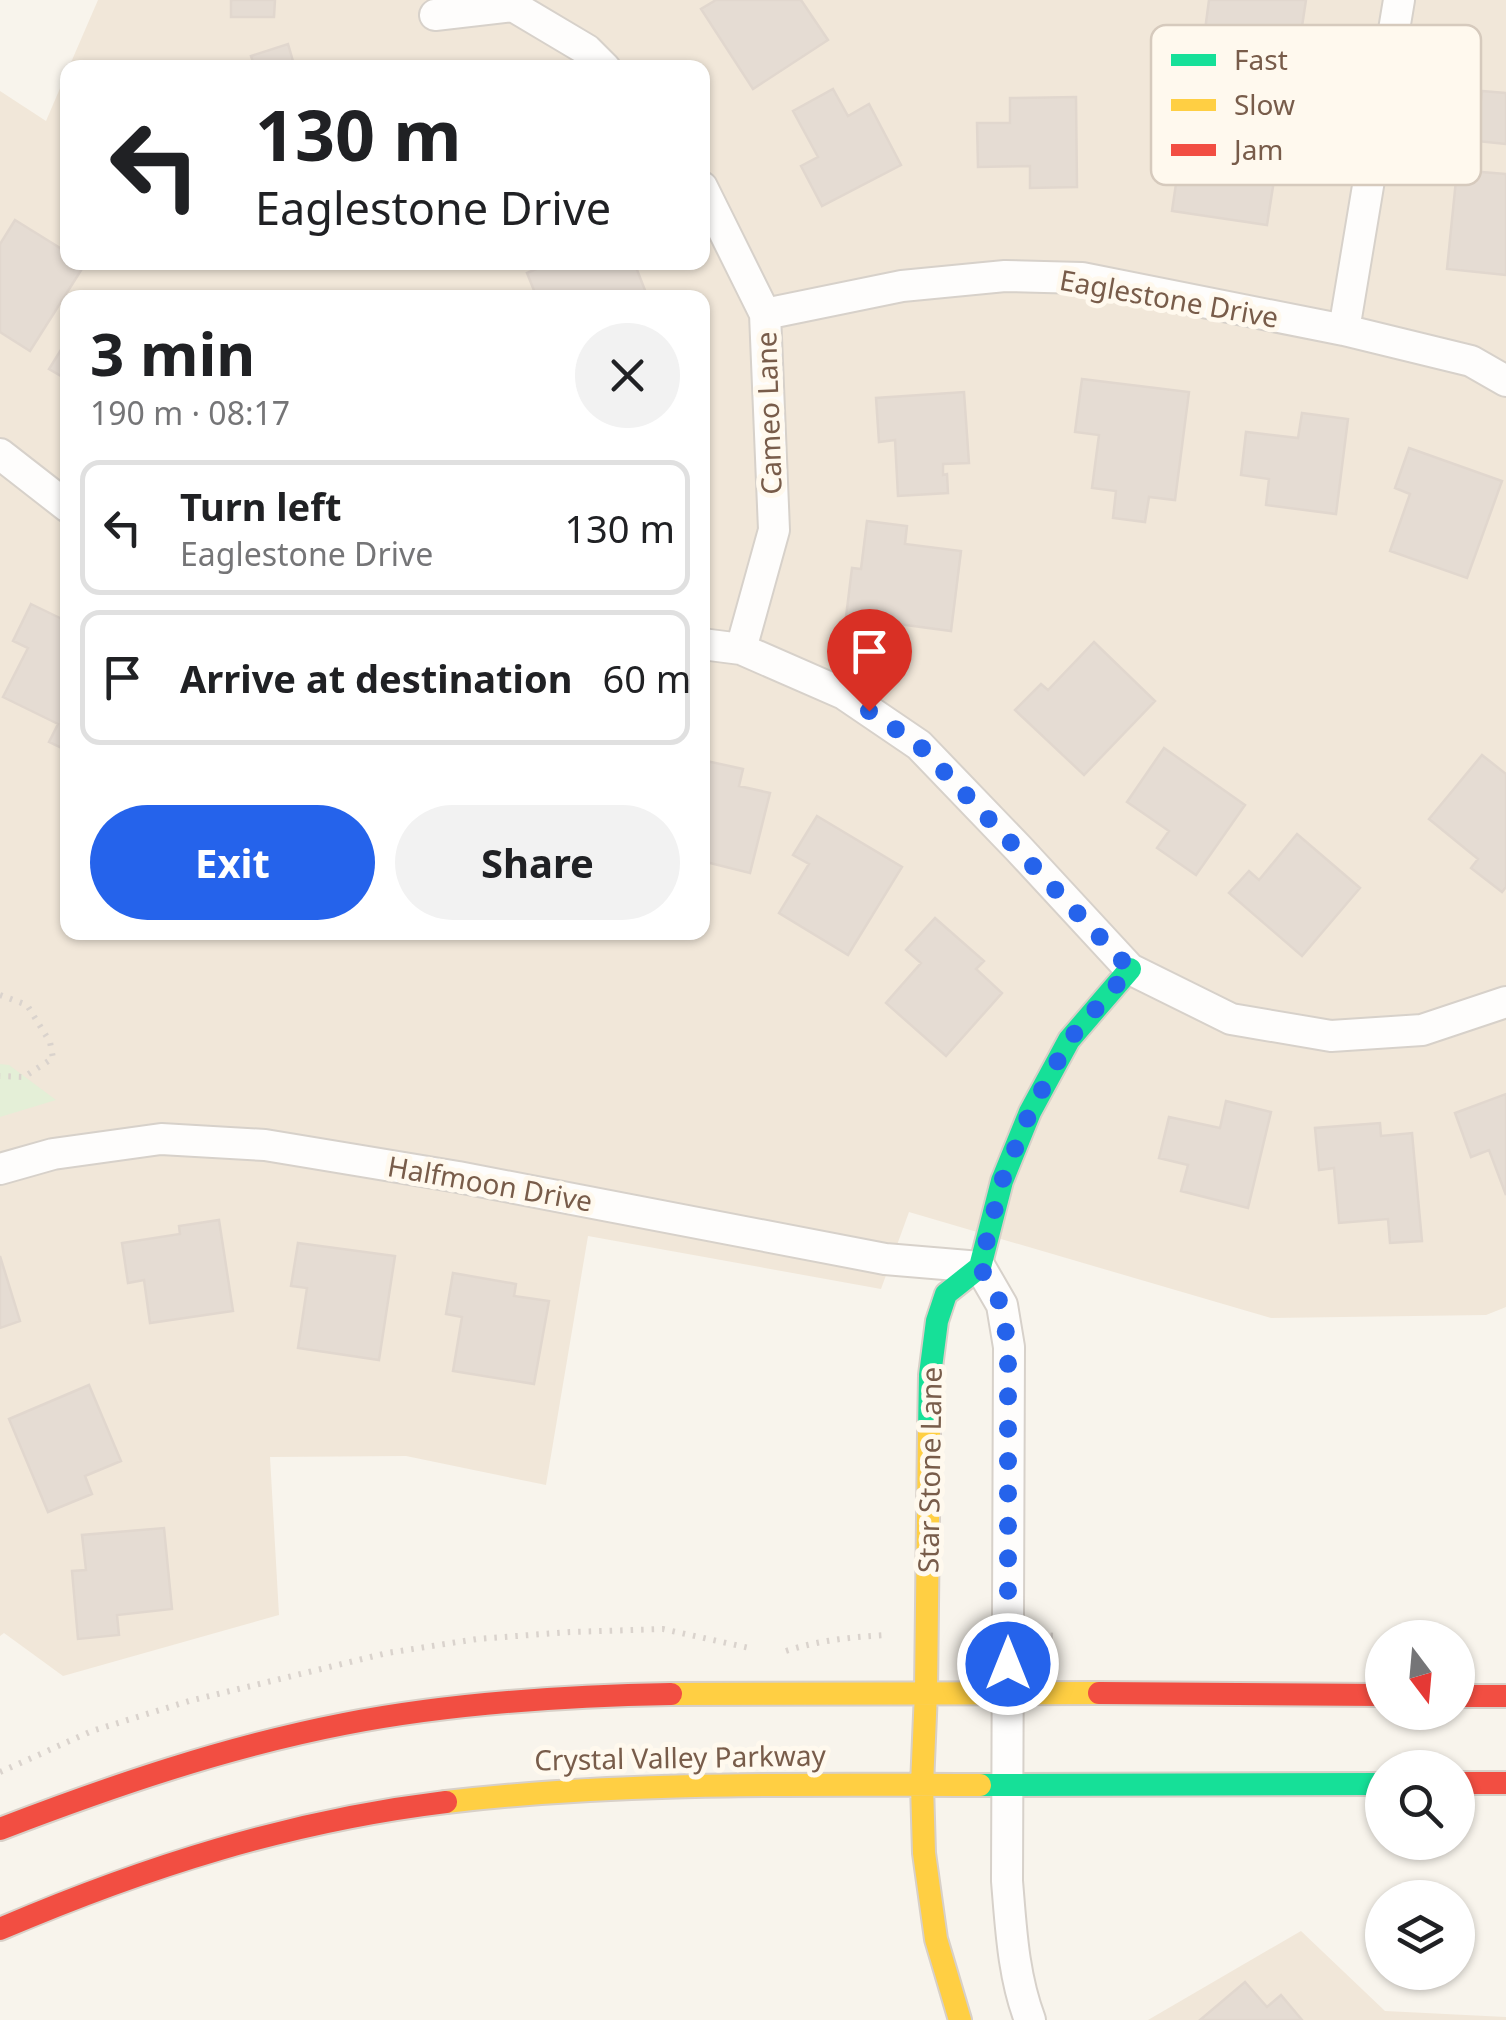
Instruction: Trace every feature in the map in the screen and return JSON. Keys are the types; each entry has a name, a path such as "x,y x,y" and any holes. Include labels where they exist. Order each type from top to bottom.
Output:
{"main road":[{"path":"980,1267 1002,1181 1030,1112 1069,1040 1130,969"},
{"name":"Star Stone Lane","path":"960,2020 939,1954 924,1854 930,1375 937,1321 946,1294 980,1267"},
{"path":"0,1829 92,1792 196,1759 290,1735 483,1702 664,1693 1365,1695"},
{"path":"1475,1696 1506,1696"},
{"path":"1475,1784 1506,1783"},
{"name":"Crystal Valley Parkway","path":"0,1930 124,1879 221,1847 404,1806 493,1794 664,1785 1365,1784"}],"street":[{"path":"1395,25 1399,0"},
{"path":"436,16 514,6 597,60"},
{"path":"1344,330 1368,185"},
{"name":"Cameo Lane","path":"710,204 765,314 774,530 741,649"},
{"name":"Eaglestone Drive","path":"765,314 902,286 1005,276 1082,278 1344,330 1470,361 1506,381"},
{"path":"0,454 60,501"},
{"path":"710,645 741,649 844,694 919,745 1130,969 1231,1020 1330,1036 1422,1030 1506,1002"},
{"name":"Halfmoon Drive","path":"0,1169 53,1154 161,1140 265,1145 458,1177 885,1260 980,1267"},
{"path":"980,1267 1002,1306 1008,1347 1007,1880 1013,1953 1030,2020"}],"path":[{"path":"0,995 27,1005 50,1042 53,1058 24,1077 0,1076"}],"shaded area":[{"path":"98,0 1506,0 1506,1307 1486,1315 1271,1318 909,1212 881,1289 588,1236 546,1485 406,1456 270,1457 279,1615 63,1676 4,1633 0,1636 0,91 46,121 60,88 60,270 710,270 710,60 72,60"},
{"path":"1301,1931 1385,2011 1506,2020 1148,2020"}],"green space":[{"path":"0,1064 9,1065 56,1100 0,1117"}],"building":[{"path":"231,0 275,0 274,17 231,17"},
{"path":"716,0 801,0 828,40 753,89 701,9"},
{"path":"1209,0 1306,0 1302,25 1206,25"},
{"path":"288,44 293,60 252,60 251,56"},
{"path":"833,89 848,116 869,104 901,165 822,206 801,166 818,157 793,111"},
{"path":"1482,91 1506,93 1506,144 1481,142"},
{"path":"1076,97 1077,187 1030,188 1030,166 978,167 977,123 1010,123 1010,98"},
{"path":"1481,172 1506,174 1506,275 1447,269 1455,185 1481,185"},
{"path":"1176,185 1273,185 1267,225 1172,211"},
{"path":"15,220 60,248 60,270 81,270 69,290 60,290 60,304 30,351 0,332 0,244"},
{"path":"637,270 645,290 534,290 527,273"},
{"path":"60,351 60,375 49,369"},
{"path":"1082,379 1189,392 1175,500 1149,497 1145,522 1113,518 1116,491 1092,488 1099,435 1075,432"},
{"path":"964,392 969,463 943,464 948,493 898,496 895,440 879,442 876,398"},
{"path":"1302,413 1348,419 1336,514 1266,505 1269,479 1241,475 1246,432 1298,438"},
{"path":"1409,448 1502,481 1467,578 1390,551 1410,494 1395,488"},
{"path":"867,521 907,526 905,544 961,551 951,631 846,617 852,568 861,569"},
{"path":"31,604 60,618 60,747 49,742 58,724 3,697 28,648 13,641"},
{"path":"1094,642 1155,701 1084,775 1015,710 1041,684 1048,690"},
{"path":"1164,748 1245,805 1196,875 1157,848 1169,831 1127,802"},
{"path":"1482,755 1506,774 1506,887 1502,892 1471,868 1478,859 1429,819"},
{"path":"710,762 743,769 739,786 770,793 750,873 710,863"},
{"path":"817,816 902,867 848,955 779,913 809,864 793,855"},
{"path":"1297,834 1360,888 1302,956 1229,893 1249,871 1259,880"},
{"path":"935,918 984,961 976,969 1002,993 946,1056 886,1003 921,963 906,950"},
{"path":"1506,1094 1506,1195 1489,1150 1471,1157 1455,1113"},
{"path":"1226,1101 1271,1112 1248,1208 1181,1191 1188,1165 1159,1158 1169,1117 1220,1128"},
{"path":"1380,1123 1381,1136 1412,1133 1422,1241 1390,1243 1388,1219 1339,1223 1334,1168 1319,1170 1315,1128"},
{"path":"219,1220 233,1311 150,1323 144,1280 128,1283 122,1243 180,1234 179,1226"},
{"path":"298,1243 395,1256 379,1360 298,1348 307,1288 291,1286"},
{"path":"0,1256 20,1321 0,1328"},
{"path":"453,1273 516,1284 514,1296 549,1301 534,1384 453,1371 462,1317 446,1314"},
{"path":"89,1385 121,1461 85,1476 92,1494 48,1512 9,1419"},
{"path":"164,1528 172,1609 117,1615 119,1635 78,1639 72,1571 86,1570 82,1535"},
{"path":"1245,1982 1267,2007 1281,1995 1302,2020 1200,2020"}],"traffic: fast":[{"path":"929,1432 930,1375 937,1321 946,1294 980,1267 1002,1181 1030,1112 1069,1040 1130,969"},
{"path":"980,1785 1365,1784"}],"traffic: slow":[{"path":"929,1432 924,1853 936,1939 960,2020"},
{"path":"671,1694 1099,1693"},
{"path":"446,1802 646,1787 980,1785"}],"traffic: jam":[{"path":"1099,1693 1365,1695"},
{"path":"0,1829 170,1769 344,1724 506,1702 671,1694"},
{"path":"1475,1696 1506,1696"},
{"path":"1475,1783 1506,1783"},
{"path":"0,1929 218,1849 330,1821 446,1802"}],"route":[{"path":"869,711 919,745 1130,969 1069,1040 1030,1112 1002,1181 980,1267 1002,1306 1008,1347 1008,1664"}]}
